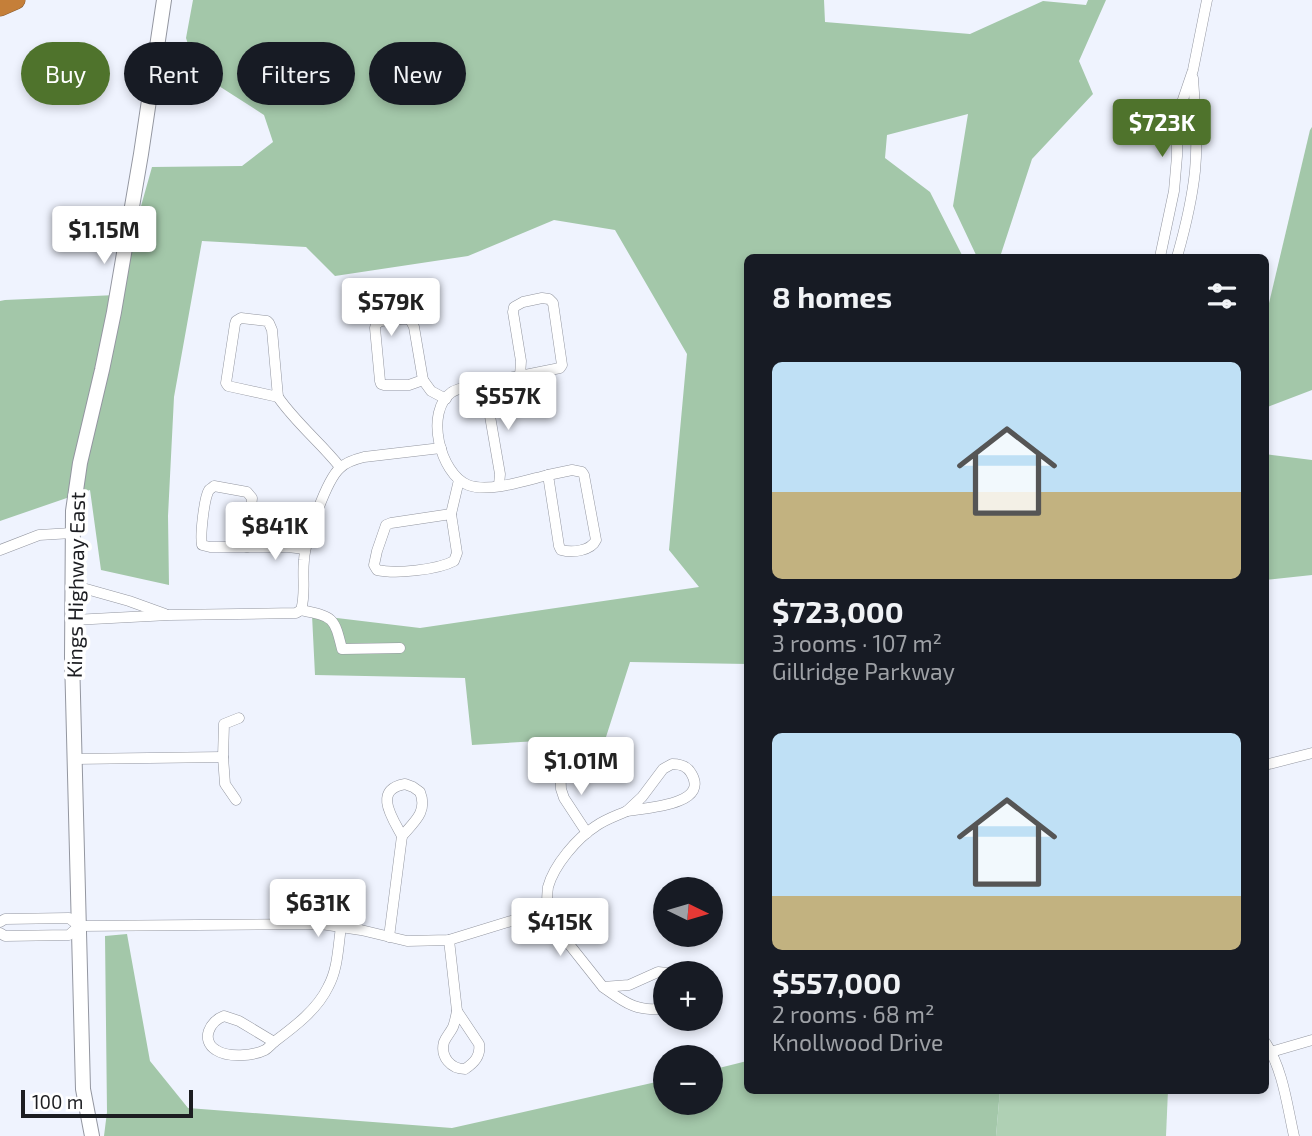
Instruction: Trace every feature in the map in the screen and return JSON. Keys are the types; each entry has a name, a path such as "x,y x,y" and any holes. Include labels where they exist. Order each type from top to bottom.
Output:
{"highway":[{"path":"0,8 16,0"}],"street":[{"name":"Kings Highway East","path":"92,1136 83,1089 74,759 72,533 75,491 114,312 141,154 163,0"},
{"path":"1161,254 1174,191 1177,117 1193,70 1208,0"},
{"path":"1178,254 1195,170 1193,70"},
{"path":"1176,169 1195,170"},
{"path":"1165,236 1182,239"},
{"path":"520,376 521,361 514,307 523,302 549,299 552,303 562,365 560,368 463,388 451,393 439,408 437,420 444,460 458,480 471,486 487,487 548,475 582,471 596,540 591,547 566,552 561,550 548,475"},
{"path":"278,397 228,386 226,383 235,324 241,318 269,323 272,330 278,397 289,413 340,467"},
{"path":"423,380 409,385 381,384 376,324 381,321 410,319 423,380 431,391 446,399"},
{"path":"482,384 486,393 500,474 499,485"},
{"path":"302,610 305,549 326,489 340,467 365,457 441,448"},
{"path":"451,514 386,525 374,565 377,570 397,572 441,566 454,561 457,553 451,514 458,480"},
{"path":"247,547 252,498 247,492 214,486 208,491 202,523 202,545 210,547 305,549"},
{"path":"0,550 39,535 72,533"},
{"path":"72,584 169,615"},
{"path":"73,620 296,613 302,610 331,618 336,625 342,649 400,648"},
{"path":"236,800 225,784 224,724 239,718"},
{"path":"1269,764 1312,752"},
{"path":"74,759 223,757"},
{"path":"627,811 667,766 680,764 690,771 695,788 686,798 664,805 627,811 606,820 573,845 557,868 548,890 547,910 556,929 603,987 625,1003 653,1009"},
{"path":"560,766 564,798 587,832"},
{"path":"389,937 402,836 422,811 423,805 420,792 405,784 392,789 386,799 402,836"},
{"path":"0,922 5,919 69,918 79,926 321,924 407,941 449,940 547,910"},
{"path":"0,933 5,936 69,935 79,926"},
{"path":"274,1042 224,1016 209,1028 209,1042 212,1047 225,1054 239,1055 266,1049 306,1016 328,988 336,964 341,927"},
{"path":"449,940 457,1011 444,1043 444,1055 452,1066 465,1069 480,1050 479,1044 457,1011"},
{"path":"603,987 629,985 653,974"},
{"path":"1272,1052 1312,1040"},
{"path":"1269,1048 1277,1066 1294,1136"}],"green space":[{"path":"193,0 824,0 825,22 970,34 1043,1 1086,5 1088,0 1106,0 1079,61 1093,94 1032,159 1001,254 976,254 953,206 968,114 887,135 885,158 930,192 961,254 744,254 744,664 630,662 606,737 472,745 465,678 315,675 312,615 420,628 699,587 669,550 687,354 615,230 554,220 468,256 335,276 306,247 202,241 174,397 168,516 169,585 101,570 90,490 0,521 0,301 116,295 152,167 242,166 273,142 264,115 248,105 355,105 355,42 237,42 237,98 223,89 223,42 187,42"},
{"path":"1312,127 1312,390 1269,406 1269,303"},
{"path":"1269,455 1312,460 1312,575 1269,580"},
{"path":"127,934 150,1061 188,1108 452,1128 653,1083 653,1115 723,1115 723,1067 744,1062 744,1094 1000,1094 996,1136 104,1136 107,1112 105,936"},
{"path":"1000,1094 1168,1094 1166,1136 996,1136"}]}
